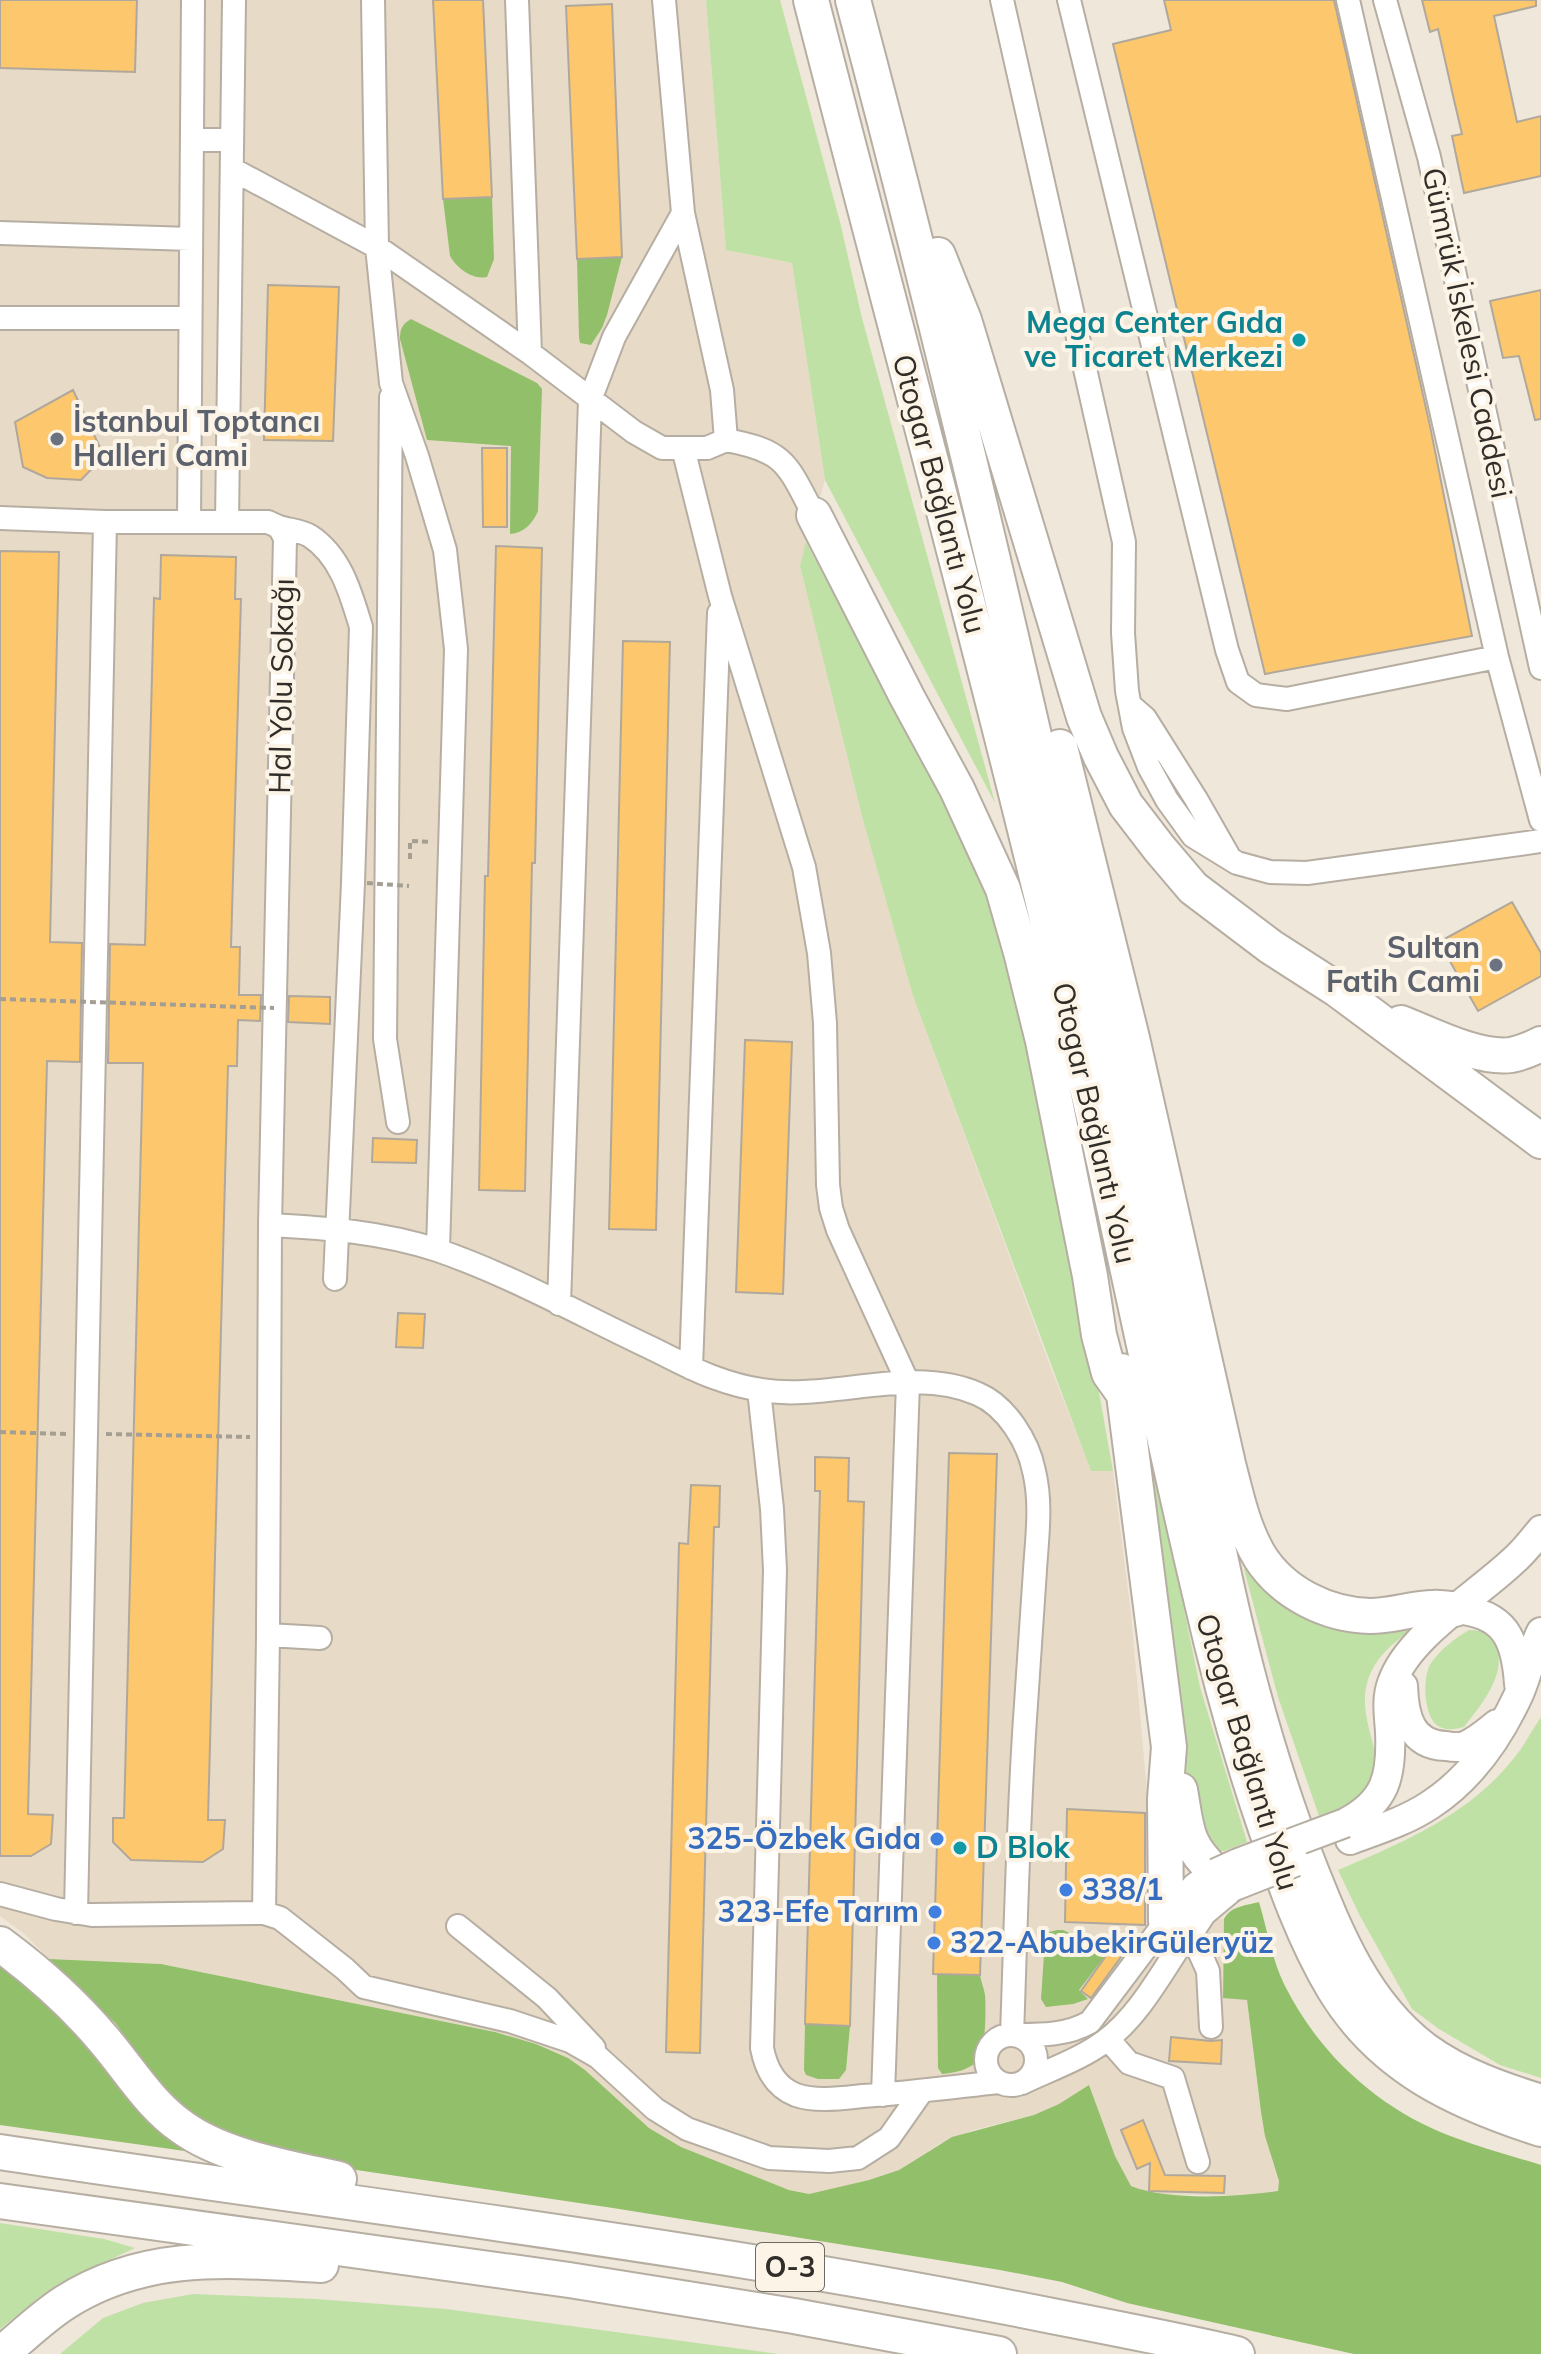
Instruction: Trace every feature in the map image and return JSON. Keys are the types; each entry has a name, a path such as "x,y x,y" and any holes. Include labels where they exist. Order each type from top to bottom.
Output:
{"highway":[{"name":"Otogar Bağlantı Yolu","path":"811,0 1065,992 1220,1681 1249,1782 1300,1922 1335,1990 1354,2018 1394,2058 1443,2091 1481,2110 1541,2129"},
{"name":"Otogar Bağlantı Yolu","path":"853,0 908,206 1018,660 1238,1642 1289,1815 1337,1936 1377,2002 1425,2050 1507,2092 1541,2102"},
{"path":"908,206 935,247 964,320 1084,717 1126,805 1193,888 1271,947 1338,990 1541,1141"},
{"path":"960,422 989,484 1055,724 1132,1038 1228,1464 1246,1527 1261,1557 1279,1579 1296,1593 1322,1607 1370,1616 1430,1608 1455,1609"},
{"path":"814,515 957,789 1003,889 1046,1055 1099,1335 1109,1373 1124,1394"},
{"path":"1338,990 1402,1023 1491,1055 1525,1052 1541,1044"},
{"path":"1065,992 1062,1023 1064,1051 1124,1394 1169,1747 1165,1787 1175,1929"},
{"path":"1169,1747 1192,1847 1224,1880"},
{"path":"0,1944 27,1964 78,2011 156,2104 183,2128 234,2153 408,2195 473,2219"},
{"name":"O-3","path":"0,2152 832,2274 1237,2354"},
{"name":"O-3","path":"0,2201 569,2280 794,2316 999,2354"},
{"path":"1,2354 65,2302 106,2280 162,2264 245,2260 569,2280"},
{"path":"19,2354 41,2320"}],"main road":[{"path":"1348,1831 1375,1802 1387,1780 1390,1750 1388,1702 1392,1682 1403,1661 1412,1648 1455,1609 1515,1561 1541,1530"},
{"path":"1455,1609 1474,1610 1493,1618 1507,1634 1517,1656 1514,1705"},
{"path":"1403,1661 1403,1696 1410,1726 1435,1746 1463,1747 1479,1738 1514,1705 1541,1632"},
{"path":"1175,1929 1202,1912 1224,1880 1348,1831 1410,1816 1446,1793 1479,1760 1514,1705 1541,1671"}],"street":[{"path":"189,522 193,0"},
{"path":"227,522 234,0"},
{"path":"373,0 377,247 391,383 385,1039 398,1122"},
{"path":"517,0 530,353"},
{"path":"664,0 683,213 722,390 726,440"},
{"path":"1002,0 1124,542 1123,633 1130,705 1149,767 1167,800 1193,836 1237,863 1270,872 1307,873 1541,841"},
{"path":"1069,0 1227,650 1238,682 1256,695 1287,699 1497,657"},
{"path":"1348,0 1497,657 1541,820"},
{"name":"Gümrük İskelesi Caddesi","path":"1385,0 1429,157 1541,668"},
{"path":"192,140 232,140"},
{"path":"232,169 377,247 530,353 634,432 662,448 707,448 726,440 770,452 788,467 814,515"},
{"path":"559,1304 590,400 614,337 683,213"},
{"path":"0,233 191,239"},
{"path":"0,318 190,318"},
{"path":"391,383 445,550 456,649 438,1250"},
{"path":"683,448 720,596 786,803 807,881 819,953 825,1023 831,1208 857,1276 908,1383 883,2095"},
{"path":"0,518 105,522 268,522 307,534 330,553 349,588 361,627 353,898 335,1279"},
{"path":"76,1913 105,522"},
{"name":"Hal Yolu Sokağı","path":"264,1913 270,1225 285,538 279,527"},
{"path":"691,1368 720,596"},
{"path":"270,1225 337,1229 438,1250 483,1268 691,1368 759,1390 801,1393 908,1383 951,1386 978,1394 995,1405 1012,1423 1034,1466 1039,1511 1024,1734 1012,2035"},
{"path":"759,1390 772,1509 775,1570 762,2048 777,2084 798,2095 819,2098 883,2095 998,2082 1006,2085 1022,2083 1081,2055 1116,2032 1145,1997 1175,1929"},
{"path":"268,1635 320,1638"},
{"path":"0,1894 76,1913 264,1913 280,1918 364,1987 510,2021 570,2041 598,2057 655,2109 687,2129 769,2158 858,2158 889,2138 922,2091"},
{"path":"458,1926 547,1998 622,2079"},
{"path":"998,2082 987,2069 987,2052 997,2040 1012,2035 1064,2033 1079,2029 1090,2022 1175,1929"},
{"path":"1175,1929 1199,1951 1208,1971 1211,2027"},
{"path":"1012,2035 1027,2041 1035,2055 1034,2071 1022,2083"},
{"path":"1108,2039 1129,2063 1173,2078 1198,2162"}],"path":[{"path":"367,883 409,886"},
{"path":"0,999 274,1008"},
{"path":"0,1432 79,1434"},
{"path":"95,1434 269,1437"}],"shaded area":[{"path":"0,0 706,0 726,250 792,263 825,480 800,566 863,820 913,996 1052,1371 1091,1470 1113,1471 1131,1614 1149,1813 1150,1918 1224,1919 1223,1997 1247,2000 1261,2113 1279,2181 1278,2191 1245,2196 1157,2194 1140,2190 1131,2186 1115,2156 1059,2104 1034,2115 973,2130 939,2144 899,2170 869,2180 809,2194 789,2190 681,2147 649,2128 585,2070 568,2058 536,2044 495,2032 161,1964 49,1959 0,1916"}],"green space":[{"path":"706,0 780,0 840,222 862,318 995,803 825,480 792,263 726,250"},
{"path":"492,197 494,259 487,277 476,277 461,269 450,256 443,199"},
{"path":"622,257 602,328 591,345 580,343 577,259"},
{"path":"411,319 537,383 542,389 538,511 531,523 520,532 510,534 511,446 427,440 400,339 402,327"},
{"path":"806,542 989,894 1012,972 1113,1471 1091,1471 913,996 863,820 800,566"},
{"path":"1144,1415 1200,1687 1247,1842 1224,1851 1216,1851 1189,1818 1186,1765 1167,1606 1152,1516"},
{"path":"1253,1565 1421,1623 1378,1660 1367,1684 1366,1714 1378,1769 1354,1800 1319,1816 1278,1697 1244,1569"},
{"path":"1469,1630 1484,1631 1492,1640 1499,1657 1498,1668 1490,1689 1464,1727 1443,1728 1434,1723 1427,1707 1425,1687 1428,1669 1443,1649"},
{"path":"1541,1717 1541,2078 1500,2065 1412,2009 1338,1870 1434,1825 1477,1796 1514,1758"},
{"path":"1259,1902 1273,1954 1298,2010 1354,2077 1401,2112 1426,2126 1541,2165 1541,2354 1354,2354 1127,2303 1062,2282 1000,2270 343,2168 217,2132 162,2086 116,2024 49,1959 161,1964 495,2032 536,2044 568,2058 585,2070 649,2128 681,2147 789,2190 809,2194 899,2170 952,2137 1034,2115 1089,2085 1115,2156 1131,2186 1164,2194 1224,2196 1278,2191 1279,2181 1261,2112 1247,2000 1223,1998 1224,1919 1234,1909"},
{"path":"1057,1930 1109,1951 1079,1990 1088,1999 1046,2007 1041,1999 1045,1940 1049,1932"},
{"path":"0,1961 50,2005 185,2143 185,2151 0,2125"},
{"path":"937,1974 980,1975 985,1992 981,2055 966,2069 942,2074 938,2068"},
{"path":"805,2024 850,2026 846,2070 839,2079 818,2079 806,2075"},
{"path":"0,2223 104,2239 135,2248 62,2282 0,2329"},
{"path":"193,2294 446,2309 779,2354 60,2354 103,2318 143,2303"}],"building":[{"path":"0,0 137,0 135,72 0,68"},
{"path":"433,0 483,0 492,197 443,199"},
{"name":"Mega Center Gıda ve Ticaret Merkezi","path":"1164,0 1334,0 1430,426 1472,636 1265,674 1113,44 1171,30"},
{"path":"1422,0 1536,0 1536,6 1494,16 1517,122 1541,116 1541,176 1464,193 1452,136 1462,134 1438,29 1430,32"},
{"path":"612,4 622,257 577,259 566,6"},
{"path":"268,285 339,287 333,441 264,440"},
{"path":"1541,290 1541,419 1535,420 1519,356 1503,358 1490,301"},
{"name":"İstanbul Toptancı Halleri Cami","path":"73,390 104,456 81,480 47,478 23,467 15,422"},
{"path":"482,448 507,448 507,527 483,527"},
{"path":"496,546 542,548 525,1191 479,1190"},
{"path":"0,551 59,552 50,942 82,943 80,1062 47,1061 28,1814 53,1815 51,1844 31,1856 0,1856"},
{"path":"161,555 236,557 235,599 241,599 231,947 240,947 239,995 261,995 260,1021 238,1020 237,1066 228,1066 208,1820 225,1820 223,1849 203,1862 131,1860 113,1842 113,1818 124,1818 143,1063 108,1063 110,944 145,945 154,598 160,599"},
{"path":"623,641 670,642 656,1230 609,1229"},
{"name":"Sultan Fatih Cami","path":"1512,902 1541,953 1541,976 1478,1011 1439,942"},
{"path":"289,996 330,997 330,1024 288,1022"},
{"path":"745,1040 792,1042 783,1294 736,1292"},
{"path":"373,1138 417,1140 416,1163 372,1162"},
{"path":"398,1313 425,1314 423,1348 396,1347"},
{"path":"949,1453 997,1454 980,1975 933,1974"},
{"path":"815,1457 849,1458 848,1501 864,1502 850,2026 805,2024 820,1491 815,1491"},
{"path":"691,1485 720,1486 719,1527 714,1527 700,2053 666,2052 679,1543 688,1544"},
{"path":"1067,1809 1145,1813 1145,1925 1065,1922"},
{"path":"1118,1939 1129,1946 1091,1998 1081,1991"},
{"path":"1171,2037 1222,2040 1221,2064 1169,2061"},
{"path":"1143,2120 1165,2175 1225,2176 1224,2193 1149,2191 1150,2163 1137,2169 1121,2130"}],"place":[{"name":"Mega Center Gıda ve Ticaret Merkezi","path":"1299,340"},
{"name":"İstanbul Toptancı Halleri Cami","path":"57,439"},
{"name":"Sultan Fatih Cami","path":"1496,965"},
{"name":"325-Özbek Gıda","path":"937,1839"},
{"name":"D Blok","path":"960,1848"},
{"name":"338/1","path":"1066,1890"},
{"name":"323-Efe Tarım","path":"935,1912"},
{"name":"322-AbubekirGüleryüz","path":"934,1943"}]}
